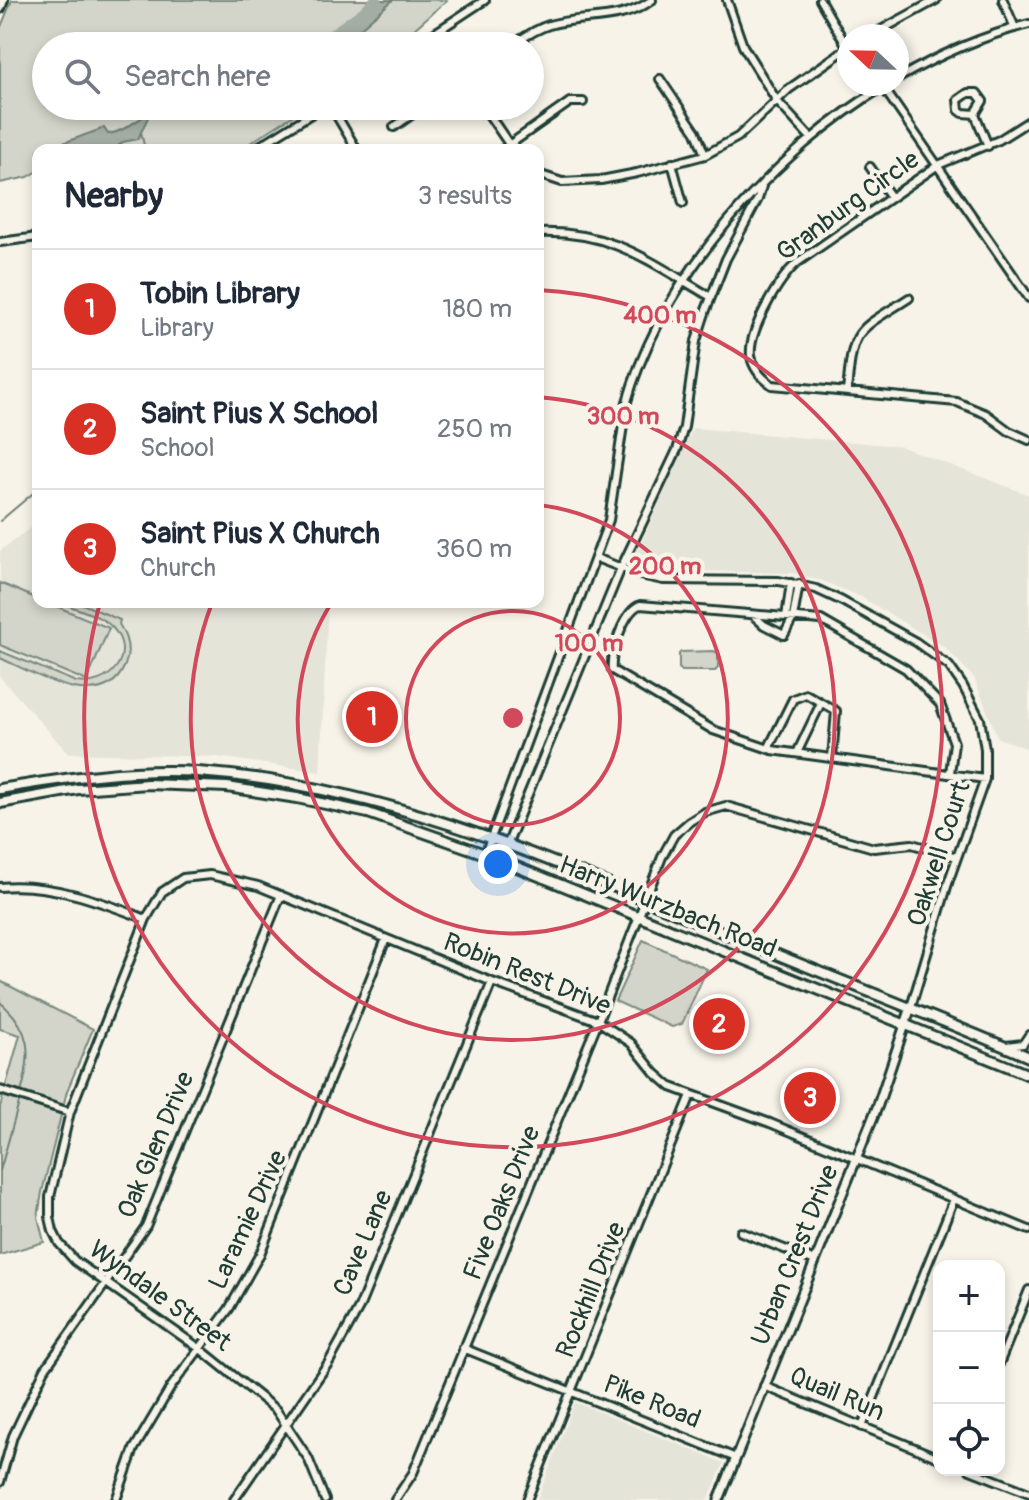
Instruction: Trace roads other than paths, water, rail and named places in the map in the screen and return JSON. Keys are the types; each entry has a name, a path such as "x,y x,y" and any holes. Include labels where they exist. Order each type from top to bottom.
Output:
{"main road":[{"path":"0,8 3,0"},
{"name":"Harry Wurzbach Road","path":"0,789 113,773 197,772 309,786 370,800 508,844 1029,1057"},
{"name":"Harry Wurzbach Road","path":"0,803 47,793 114,786 227,787 368,813 501,860 1029,1075"}],"street":[{"path":"436,32 485,0"},
{"path":"533,32 553,23 619,16 652,0"},
{"path":"727,0 743,46 777,101 811,138"},
{"path":"820,0 837,28"},
{"path":"914,0 920,10"},
{"path":"893,24 936,0"},
{"path":"1003,0 1015,28"},
{"path":"909,73 958,48 1029,24"},
{"path":"544,176 562,182 587,182 705,155 738,137 789,89 837,55"},
{"path":"660,79 696,132 705,155"},
{"path":"968,93 977,93 983,101 975,114 959,110 958,100 968,93"},
{"path":"485,854 609,520 623,418 631,386 655,334 684,282 724,226 811,138 868,96"},
{"path":"893,96 1029,298"},
{"path":"515,144 570,102 583,102"},
{"path":"975,114 988,146"},
{"path":"263,144 301,120"},
{"path":"339,120 353,144"},
{"path":"394,127 404,120"},
{"path":"493,120 509,144"},
{"name":"Granburg Circle","path":"1029,121 988,146 938,165 788,270 763,314 751,356 756,370 772,385 957,402 986,414 1009,431 1029,440"},
{"path":"672,163 683,203"},
{"path":"870,167 891,197"},
{"path":"501,860 621,568 677,450 684,427 696,341 737,235 762,186"},
{"path":"724,226 737,235"},
{"path":"544,233 568,232 612,242 711,297"},
{"path":"0,242 32,238"},
{"path":"847,392 851,351 857,334 909,298"},
{"name":"Oakwell Court","path":"596,558 663,580 795,584 842,601 916,642 949,666 972,700 980,719 985,749 985,779 957,857 911,1007"},
{"path":"754,616 784,635 795,584"},
{"path":"950,773 954,743 940,704 906,669 821,620 640,605 630,612 610,657 612,670 713,730 768,749 985,779"},
{"path":"768,749 793,699 806,694 836,711 832,758"},
{"path":"797,753 821,703"},
{"path":"113,773 114,786"},
{"path":"259,792 261,780"},
{"path":"368,813 370,800"},
{"path":"393,820 396,807"},
{"name":"Five Oaks Drive","path":"395,1500 413,1473 674,835 697,817 719,807 748,811 874,848 912,844 957,857"},
{"name":"Robin Rest Drive","path":"146,919 162,892 176,881 210,875 243,881 492,982 598,1021 631,1043 662,1080 691,1095 770,1123 1029,1230"},
{"path":"0,887 73,895 146,919"},
{"name":"Oak Glen Drive","path":"0,1482 13,1436 27,1401 45,1369 146,1226 281,895"},
{"name":"Wyndale Street","path":"146,919 70,1112 55,1173 50,1217 59,1243 67,1253 199,1348 276,1410 308,1458 325,1500"},
{"name":"Laramie Drive","path":"116,1500 134,1449 171,1387 229,1309 260,1254 386,939"},
{"name":"Cave Lane","path":"234,1500 329,1362 359,1308 492,982"},
{"name":"Urban Crest Drive","path":"719,1500 878,1105 911,1007"},
{"path":"1003,1046 1018,1047 1029,1035"},
{"path":"1,1091 70,1112"},
{"name":"Rockhill Drive","path":"527,1500 691,1095"},
{"path":"862,1427 954,1199"},
{"path":"741,1232 815,1261"},
{"path":"1005,1349 1029,1290"},
{"name":"Pike Road","path":"463,1348 736,1458"},
{"name":"Quail Run","path":"764,1386 933,1456"},
{"path":"985,1476 1029,1493"}],"waterway":[{"path":"336,32 376,0"},
{"path":"141,132 144,144"},
{"path":"0,521 32,494"},
{"path":"0,1002 18,1022 27,1043 27,1066 21,1093"},
{"path":"0,1171 20,1099"}],"place":[{"name":"Tobin Library","path":"372,717"},
{"name":"Saint Pius X School","path":"719,1024"},
{"name":"Saint Pius X Church","path":"810,1098"}]}
